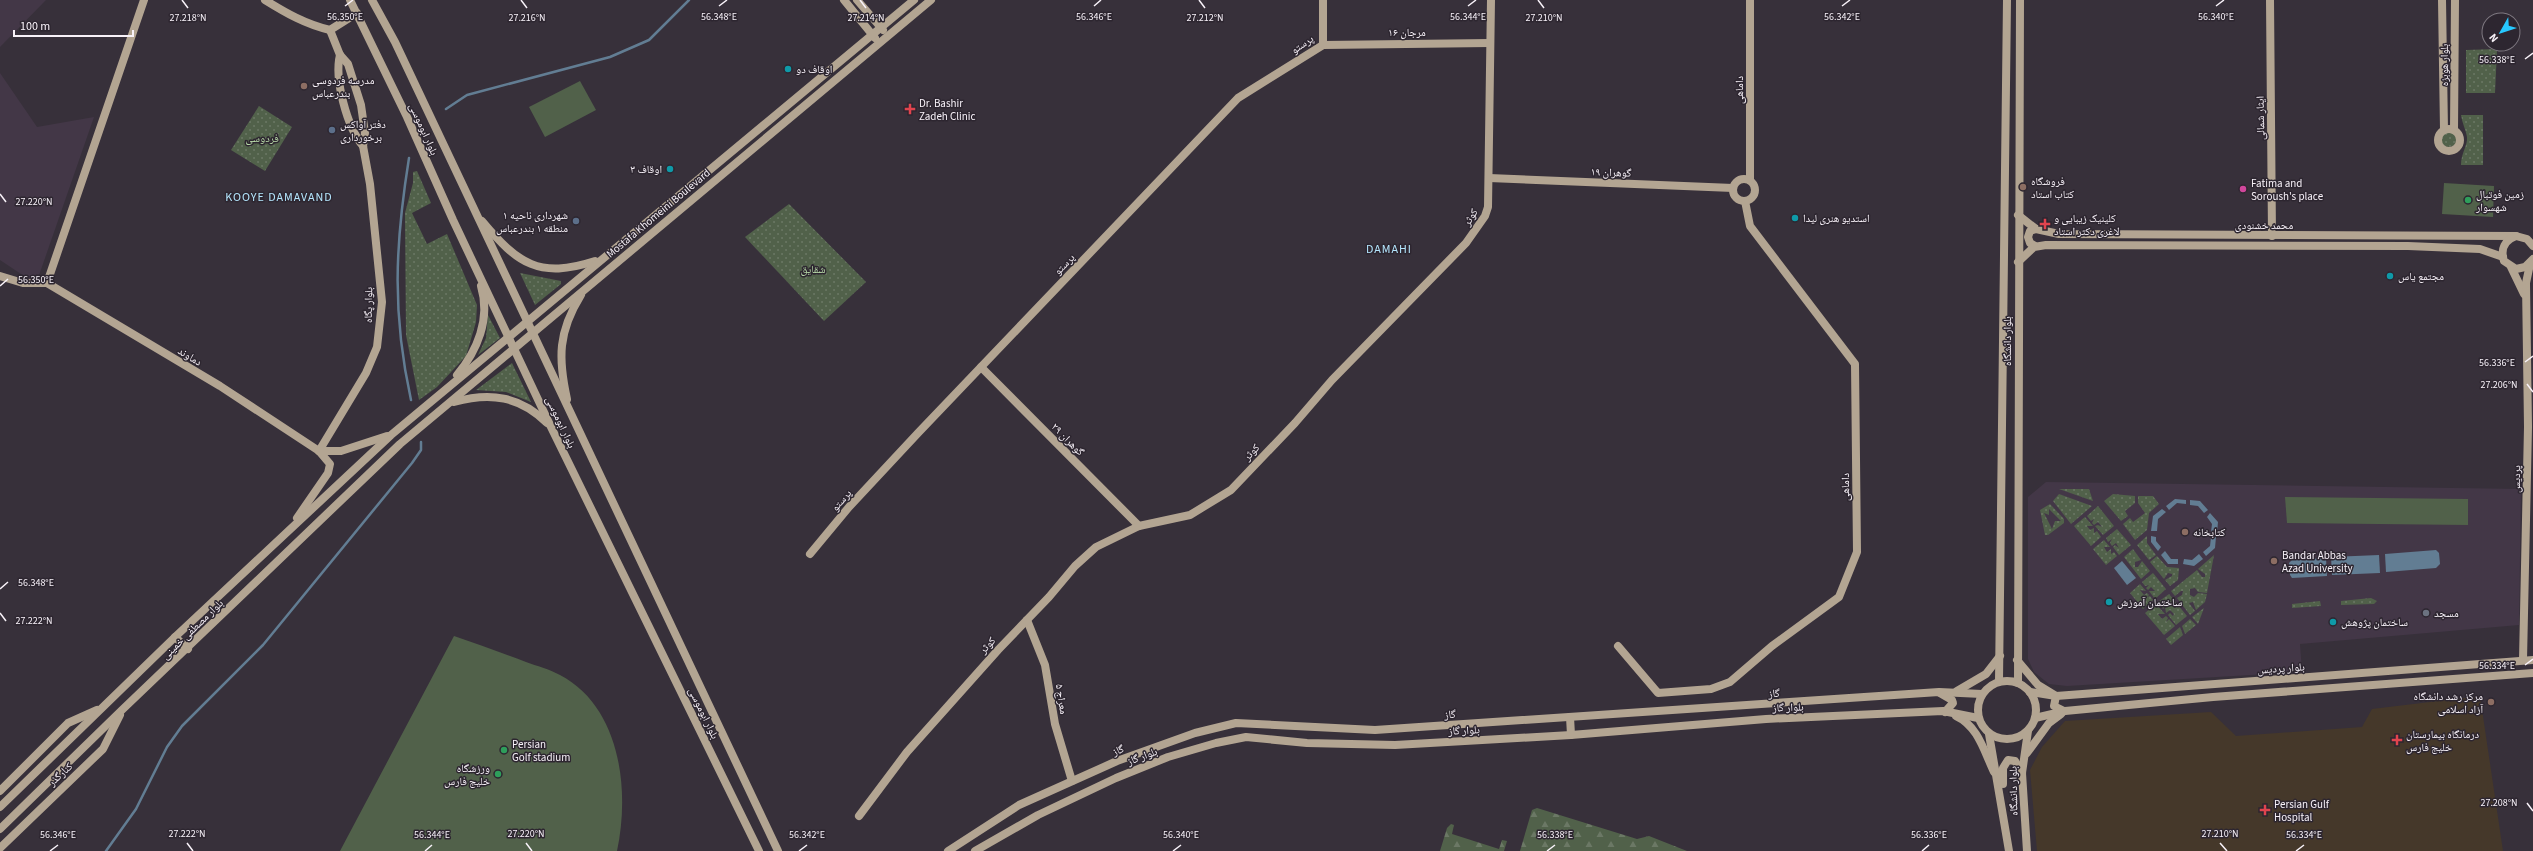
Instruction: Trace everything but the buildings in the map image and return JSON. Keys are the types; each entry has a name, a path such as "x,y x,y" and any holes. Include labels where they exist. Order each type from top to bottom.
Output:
{"main road":[{"path":"0,276 23,283 47,283 144,0"},
{"path":"265,0 291,17 311,25 330,30 357,13"},
{"name":"بلوار ابوموسی","path":"350,0 551,426 759,851"},
{"name":"بلوار ابوموسی","path":"372,0 527,320 778,851"},
{"path":"844,0 879,42"},
{"path":"857,0 887,35"},
{"name":"Mostafa Khomeini Boulevard","path":"391,434 872,33 914,0"},
{"name":"Mostafa Khomeini Boulevard","path":"188,649 400,444 451,403 514,347 887,35 932,0"},
{"name":"پرستو","path":"810,554 860,495 1238,98 1323,45 1324,0"},
{"name":"کوثر","path":"859,816 912,746 1075,566 1096,547 1139,526 1190,515 1231,490 1295,423 1332,380 1466,243 1487,212 1489,178 1491,0"},
{"name":"داماهی","path":"1750,0 1750,180"},
{"name":"بلوار دانشگاه","path":"2000,681 2007,0"},
{"name":"بلوار دانشگاه","path":"2018,683 2018,215 2020,0"},
{"name":"ایثار شمالی","path":"2270,0 2272,236"},
{"path":"2442,0 2444,130 2440,134 2439,143 2442,148 2449,151 2455,149 2460,142 2459,135 2454,130 2444,130"},
{"name":"بلوار هوبزه","path":"2454,130 2455,0"},
{"name":"بلوار پگاه","path":"320,451 366,373 377,347 382,302 370,184 363,146 365,132 361,105 348,64 340,55 330,30"},
{"name":"مرجان ۱۶","path":"1323,45 1490,43"},
{"name":"بلوار پگاه","path":"340,55 337,68 342,95 355,136 363,146"},
{"path":"2444,109 2454,108"},
{"name":"گوهران ۱۹","path":"1489,178 1733,188"},
{"path":"1741,179 1750,180 1754,183 1755,192 1750,200 1745,201 1736,197 1733,188 1735,182 1741,179"},
{"name":"داماهی","path":"1618,646 1656,692 1661,694 1712,690 1730,682 1772,646 1839,597 1857,552 1855,364 1750,226 1745,201"},
{"path":"474,210 508,249 531,264 556,269 571,269 600,259"},
{"name":"محمد خشنودی","path":"2018,215 2036,229 2059,234 2272,236 2389,234 2533,237"},
{"path":"2018,262 2035,246 2028,237 2030,231 2036,229"},
{"path":"2526,298 2511,267 2502,257 2504,246 2519,237 2533,246"},
{"name":"محمد خشنودی","path":"2035,246 2408,246 2480,248 2502,257"},
{"path":"2511,267 2521,269 2531,262"},
{"name":"پردیس","path":"2523,660 2528,427 2526,283 2531,262"},
{"path":"443,392 472,357 482,325 485,306 475,265"},
{"name":"دماوند","path":"47,283 220,386 320,451"},
{"path":"572,417 561,370 562,343 571,311 585,288"},
{"name":"گوهران ۲۹","path":"981,367 1139,526"},
{"path":"451,403 476,396 500,398 522,404 536,412 551,426"},
{"path":"320,451 341,451 391,434"},
{"name":"بلوار مصطفی خمینی","path":"0,807 175,637 391,434"},
{"path":"287,531 328,473 330,464 320,451"},
{"name":"معراج ۵","path":"1027,620 1045,665 1055,724 1072,781"},
{"path":"175,637 188,649"},
{"name":"بلوار مصطفی خمینی","path":"0,830 123,709 188,649"},
{"path":"1956,691 1982,677 2000,655"},
{"path":"2017,660 2038,685 2056,696 2054,706 2065,711"},
{"name":"بلوار پردیس","path":"2030,692 2056,696 2533,660"},
{"path":"2035,718 2065,711 2533,673"},
{"path":"2000,681 2018,683 2030,692 2036,705 2035,718 2028,731 2022,736 2009,740 1997,738 1989,734 1978,718 1979,701 1982,694 2000,681"},
{"name":"گاز","path":"948,851 1019,806 1072,781 1117,761 1195,733 1236,722 1375,730 1939,692 1956,691 1982,694"},
{"path":"1939,692 1948,697 1953,703 1945,712 1957,716 1974,730 1998,780"},
{"path":"0,791 68,723 103,707"},
{"name":"کنارگذر","path":"0,848 103,749 123,709"},
{"path":"2024,759 2032,745 2049,723 2065,711"},
{"name":"بلوار گاز","path":"975,851 1032,818 1116,778 1168,758 1216,742 1246,738 1307,743 1395,745 1572,735 1747,720 1945,712 1978,718"},
{"path":"1570,717 1572,735"},
{"name":"بلوار دانشگاه","path":"2027,851 2022,773 2028,731"},
{"name":"بلوار دانشگاه","path":"1989,734 2002,802 2009,851"},
{"path":"2002,802 2003,768 2006,762 2011,759 2015,760 2022,773"}],"shaded area":[{"path":"0,0 46,0 0,47"},
{"path":"0,73 37,127 94,117 36,284 0,260"},
{"name":"Bandar Abbas Azad University","path":"2046,482 2521,489 2519,625 2300,644 2302,672 2067,686 2049,684 2034,672 2028,659 2028,497"},
{"name":"Persian Gulf Hospital","path":"2480,696 2503,851 2037,851 2030,770 2042,747 2065,721 2211,712 2236,736 2362,727 2372,709"}],"green space":[{"path":"2466,50 2481,50 2481,52 2497,52 2495,93 2466,93"},
{"path":"580,81 596,110 545,137 529,107"},
{"name":"فردوسی","path":"259,106 292,127 265,171 231,150"},
{"path":"2461,115 2483,115 2483,165 2461,165 2467,140"},
{"path":"2449,131 2456,136 2457,139 2452,146 2449,147 2442,142 2441,139 2446,132"},
{"path":"417,171 431,203 412,213 427,244 447,234 477,305 476,322 466,356 437,387 419,400 406,335 405,213 413,183 413,172"},
{"name":"زمین فوتبال شهسوار","path":"2444,183 2494,186 2493,217 2442,214"},
{"name":"شقایق","path":"789,204 866,282 824,321 745,237"},
{"path":"520,273 561,281 561,284 535,305"},
{"path":"488,315 500,338 478,355 486,338"},
{"path":"512,363 531,402 506,392 476,390"},
{"path":"2059,489 2089,489 2093,501"},
{"path":"2059,494 2092,506 2071,524 2053,501"},
{"path":"2113,494 2135,496 2135,503 2125,511 2128,516 2121,521 2104,501"},
{"path":"2138,496 2153,496 2159,504 2149,513 2147,530 2135,540 2123,524 2130,518 2133,522 2145,513 2138,503"},
{"path":"2285,497 2468,499 2468,525 2287,523"},
{"path":"2050,504 2064,519 2064,523 2048,535 2045,535 2040,510","holes":["2049,509 2061,521 2055,521 2052,529 2044,513 2049,515"]},
{"path":"2098,506 2114,526 2103,535 2095,526 2098,525 2102,527 2098,522 2094,525 2092,523 2094,519 2091,521 2087,516"},
{"path":"2085,517 2093,526 2087,526 2090,530 2094,528 2094,533 2097,531 2101,537 2091,546 2074,526"},
{"path":"2117,529 2131,545 2119,555 2113,547 2115,545 2119,548 2116,543 2112,546 2110,543 2112,539 2108,542 2106,538"},
{"path":"2147,536 2147,543 2156,555 2149,560 2137,545"},
{"path":"2104,540 2110,547 2104,547 2107,552 2111,549 2111,554 2114,552 2117,556 2106,565 2093,549"},
{"path":"2133,549 2141,560 2135,562 2135,567 2138,567 2142,561 2150,571 2141,579 2124,557"},
{"path":"2214,555 2207,593 2198,592 2195,588 2190,589 2190,595 2194,597 2198,593 2207,594 2205,602 2196,610 2193,602 2189,603 2195,611 2190,615 2177,598 2182,595 2183,591 2175,596 2171,591 2197,570 2202,577 2205,577 2205,574 2198,569"},
{"path":"2157,556 2167,567 2179,568 2178,580 2170,586 2165,580 2172,576 2172,574 2168,573 2164,579 2150,562"},
{"path":"2153,573 2166,589 2155,599 2149,591 2155,591 2151,587 2148,590 2146,588 2149,585 2145,586 2142,582"},
{"path":"2140,584 2146,591 2140,590 2144,595 2147,593 2149,595 2147,597 2150,596 2153,600 2143,609 2130,593"},
{"path":"2169,594 2187,616 2176,625 2168,615 2170,613 2173,616 2174,614 2170,610 2166,613 2165,607 2163,609 2158,602"},
{"path":"2371,598 2377,601 2374,604 2341,605 2341,601"},
{"path":"2320,601 2321,606 2292,608 2292,604"},
{"path":"2156,604 2165,614 2158,614 2162,619 2166,616 2168,618 2166,622 2169,619 2175,626 2164,635 2145,613"},
{"path":"2204,608 2198,624 2192,617"},
{"path":"2190,619 2196,625 2185,634 2182,626"},
{"path":"2180,627 2183,635 2171,645 2166,639"},
{"name":"Persian Golf stadium","path":"454,636 560,675 580,689 596,708 608,729 616,752 621,777 621,828 617,851 340,851"},
{"path":"1537,808 1637,839 1649,836 1687,851 1520,851 1532,810"},
{"path":"1451,824 1454,825 1452,834 1499,849 1502,840 1507,841 1504,851 1440,851 1447,828"}],"water":[{"path":"2175,499 2186,500 2186,504 2177,503 2169,510 2166,506"},
{"path":"2190,500 2200,501 2208,510 2204,513 2198,506 2190,505"},
{"path":"2162,509 2166,512 2158,519 2157,531 2151,531 2153,516"},
{"path":"2210,513 2218,522 2217,533 2211,532 2212,524 2207,517"},
{"path":"2151,536 2156,537 2156,541 2161,547 2158,551 2151,542"},
{"path":"2211,537 2216,537 2215,548 2206,556 2203,552 2210,546"},
{"path":"2436,550 2439,553 2440,564 2436,568 2386,572 2385,554"},
{"path":"2165,551 2171,559 2178,559 2178,564 2168,564 2161,555"},
{"path":"2199,554 2203,559 2194,566 2183,564 2184,559 2192,560"},
{"path":"2379,555 2380,573 2332,575 2331,557"},
{"path":"2326,558 2327,576 2292,578 2290,575 2289,563 2292,560"},
{"path":"2122,561 2136,578 2127,585 2114,568"}],"waterway":[{"path":"446,109 467,95 610,57 649,40 689,0"},
{"path":"409,158 398,250 398,308 405,368 411,400"},
{"path":"106,851 136,809 167,747 182,726 263,645 412,463 421,450 421,442"}],"place":[{"name":"اوقاف دو","path":"788,69"},
{"name":"مدرسه فردوسی بندرعباس","path":"304,86"},
{"name":"Dr. Bashir Zadeh Clinic","path":"910,109"},
{"name":"دفتر آواکس برخورداری","path":"332,130"},
{"name":"اوقاف ۳","path":"670,169"},
{"name":"فروشگاه کتاب استاد","path":"2023,187"},
{"name":"Fatima and Soroush's place","path":"2243,189"},
{"name":"زمین فوتبال شهسوار","path":"2468,200"},
{"name":"استدیو هنری لیدا","path":"1795,218"},
{"name":"شهرداری ناحیه ۱ منطقه ۱ بندرعباس","path":"576,221"},
{"name":"کلینیک زیبایی و لاغری دکتر استاد","path":"2045,224"},
{"name":"مجتمع یاس","path":"2390,276"},
{"name":"کتابخانه","path":"2185,532"},
{"name":"Bandar Abbas Azad University","path":"2274,561"},
{"name":"ساختمان آموزش","path":"2109,602"},
{"name":"مسجد","path":"2426,613"},
{"name":"ساختمان پژوهش","path":"2333,622"},
{"name":"مرکز رشد دانشگاه آزاد اسلامی","path":"2491,702"},
{"name":"درمانگاه بیمارستان خلیج فارس","path":"2397,740"},
{"name":"Persian Golf stadium","path":"504,750"},
{"name":"ورزشگاه خلیج فارس","path":"498,774"},
{"name":"Persian Gulf Hospital","path":"2265,810"}],"district":[{"name":"KOOYE DAMAVAND","path":"279,197"},
{"name":"DAMAHI","path":"1389,249"}]}
